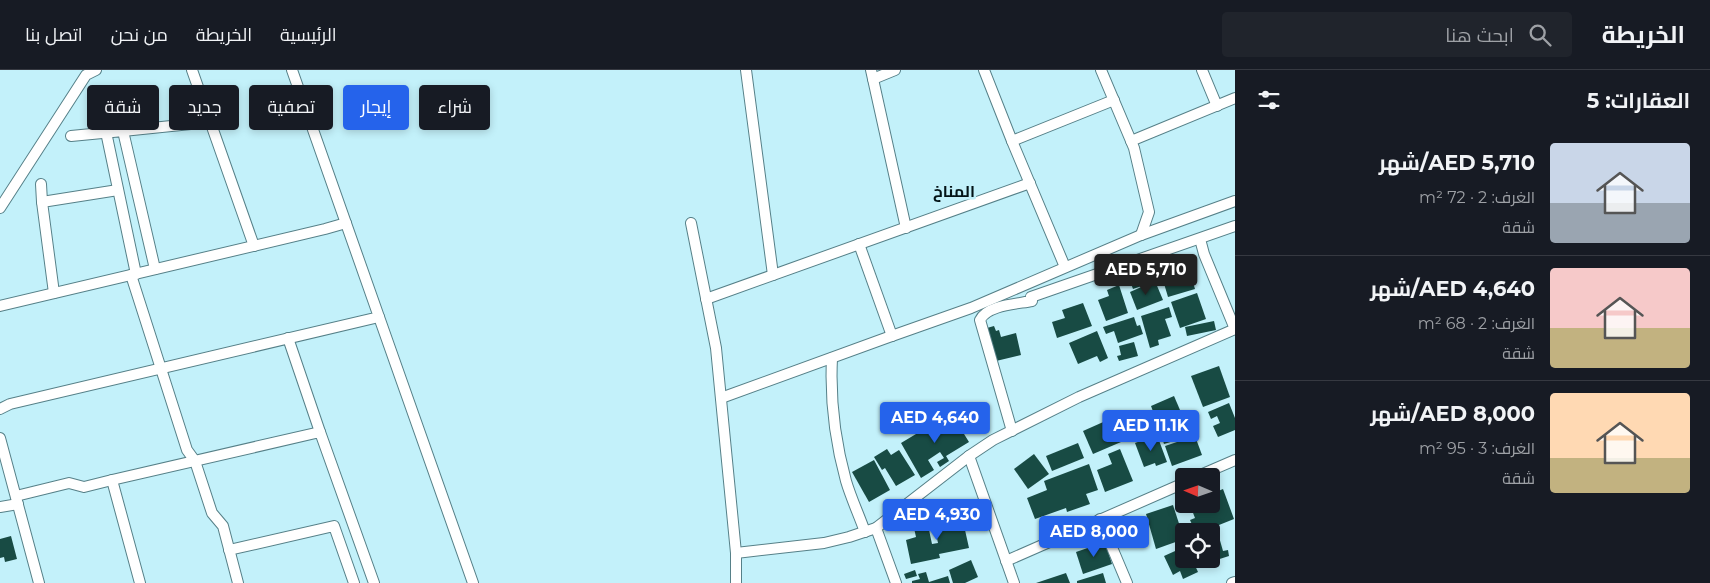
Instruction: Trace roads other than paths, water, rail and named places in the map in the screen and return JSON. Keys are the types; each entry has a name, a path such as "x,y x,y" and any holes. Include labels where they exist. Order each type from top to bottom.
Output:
{"street":[{"path":"0,208 86,75 96,70"},
{"path":"192,70 197,85"},
{"path":"292,70 474,583"},
{"path":"746,70 773,275"},
{"path":"895,70 872,74 906,228"},
{"path":"984,70 1065,267"},
{"path":"1101,70 1131,141 1149,212 1141,235"},
{"path":"1202,70 1217,106"},
{"path":"1131,141 1235,98"},
{"path":"1012,141 1114,100"},
{"path":"71,136 169,126"},
{"path":"213,130 254,246"},
{"path":"123,131 155,269"},
{"path":"106,132 133,274 160,369 187,450 195,461 212,513 223,526 238,583"},
{"path":"706,299 1030,183"},
{"path":"40,184 54,293"},
{"path":"42,202 118,190"},
{"path":"721,398 971,308 1141,235 1235,201"},
{"path":"0,306 346,223"},
{"path":"691,223 716,348 736,553 736,583"},
{"path":"1012,431 980,320 983,314 994,309 1032,301 1031,297 1235,226"},
{"path":"736,553 824,543 876,528 969,456 993,440 1079,397 1235,329 1204,254 1200,239"},
{"path":"859,244 892,336"},
{"path":"0,409 10,404 379,316"},
{"path":"288,338 374,583"},
{"path":"832,358 831,381 836,436 846,481 865,532"},
{"path":"0,507 70,483 84,487 320,432"},
{"path":"0,438 39,583"},
{"path":"969,456 1014,583"},
{"path":"1216,468 1235,460"},
{"path":"112,480 140,583"},
{"path":"1006,560 1175,487"},
{"path":"1100,519 1127,583"},
{"path":"229,550 352,522"},
{"path":"334,526 354,583"},
{"path":"876,528 896,583"}],"district":[{"name":"المناخ","path":"954,191"}]}
